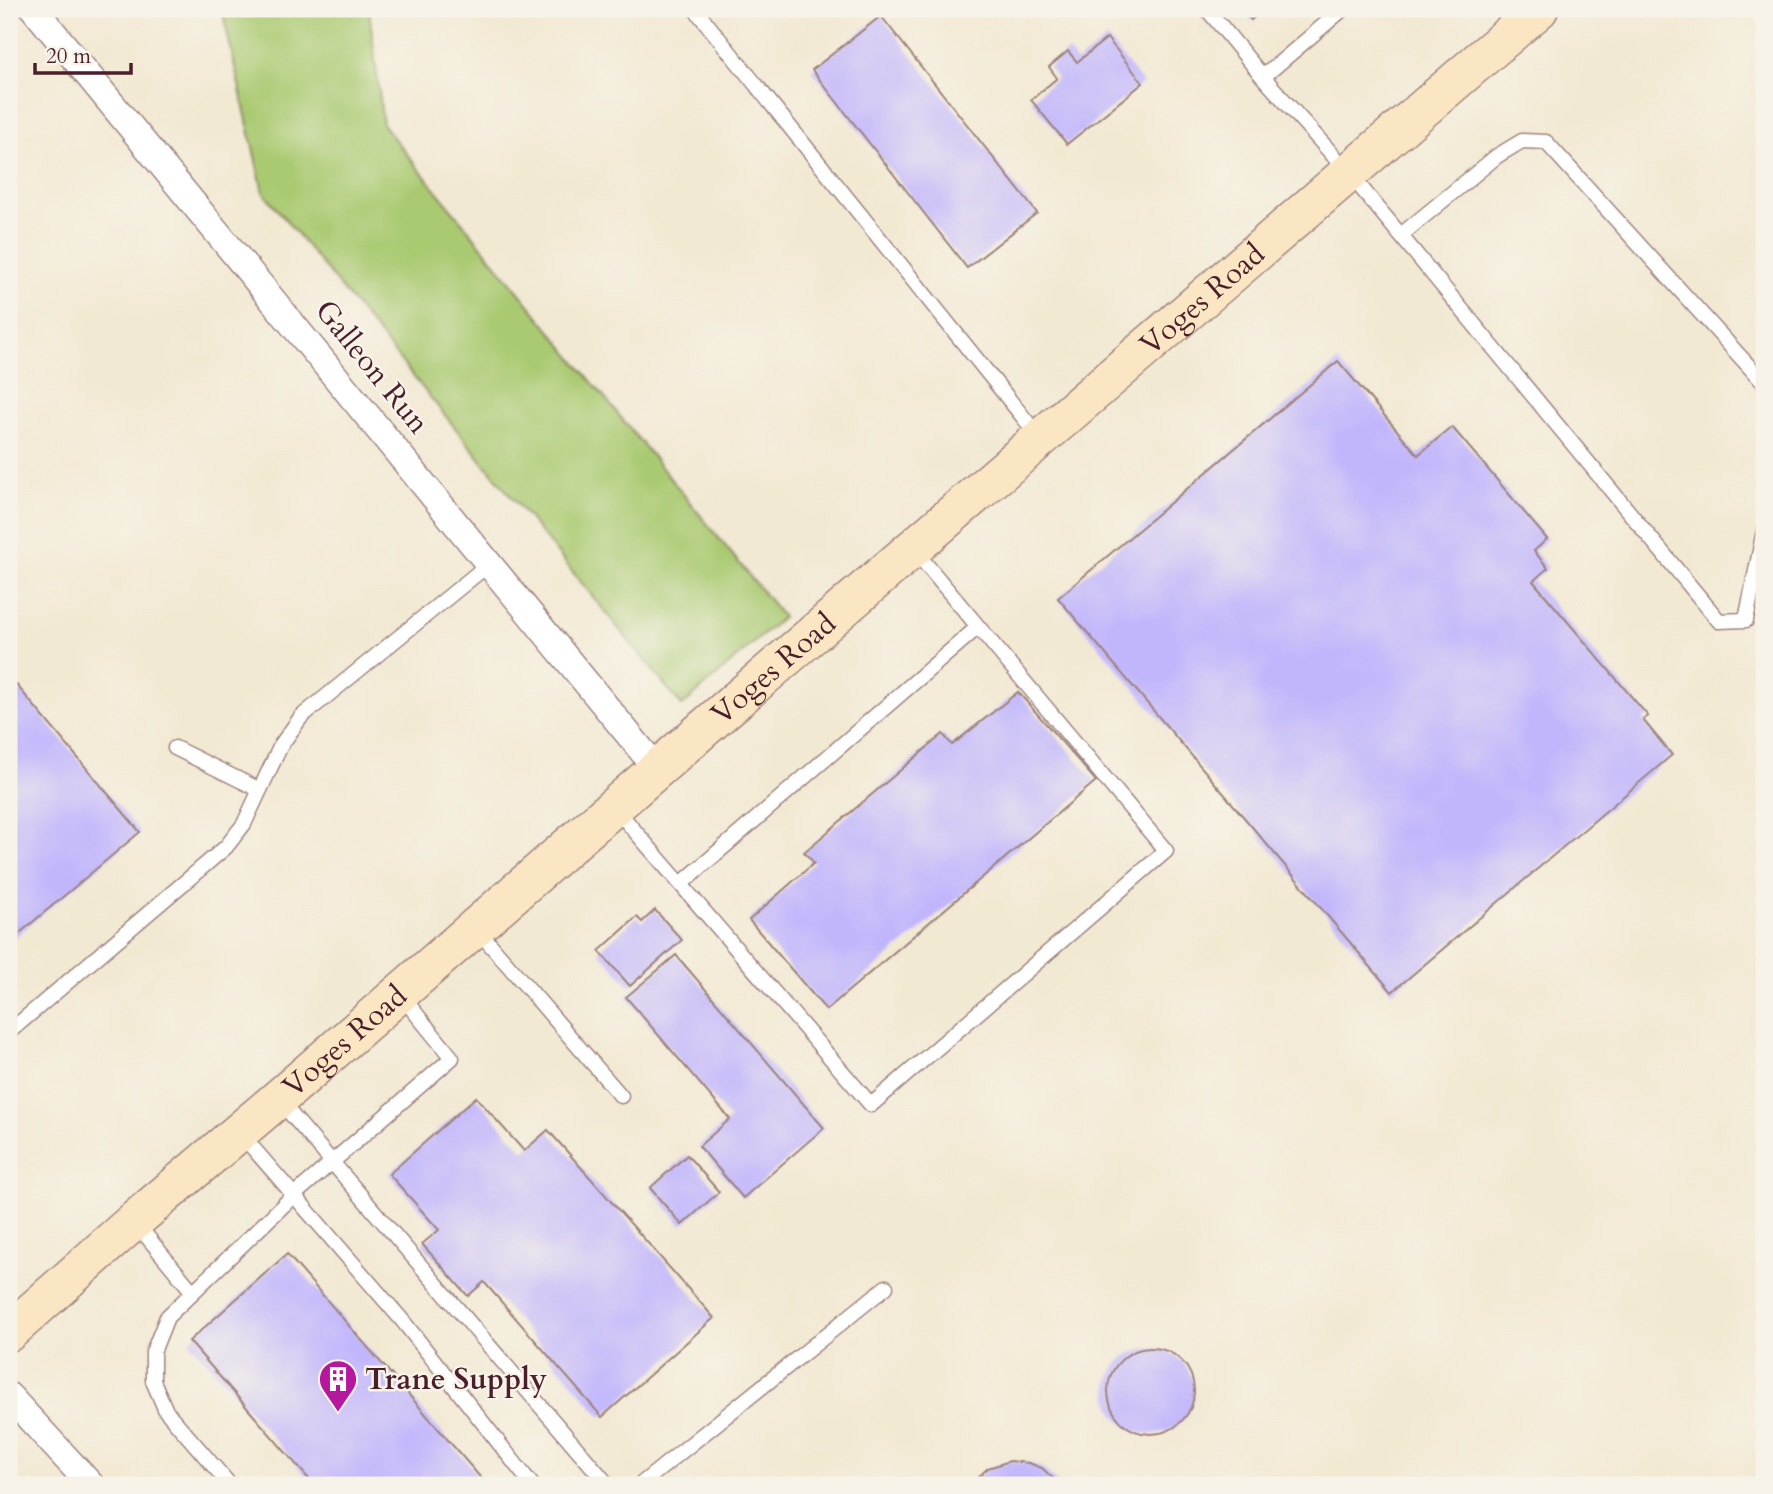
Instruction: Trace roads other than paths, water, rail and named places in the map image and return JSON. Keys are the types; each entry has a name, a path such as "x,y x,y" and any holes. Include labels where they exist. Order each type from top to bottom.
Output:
{"street":[{"name":"Galleon Run","path":"34,9 657,769"},
{"name":"Voges Road","path":"9,1332 134,1221 1539,9"},
{"path":"9,1396 91,1485"}],"lane":[{"path":"695,9 1041,439"},
{"path":"1207,9 1401,235 1719,621 1746,620 1764,531"},
{"path":"1264,77 1343,9"},
{"path":"1401,235 1497,156 1522,141 1546,142 1764,383"},
{"path":"614,807 871,1105 1166,851 912,549"},
{"path":"9,1032 226,848 244,824 281,745 301,717 490,563"},
{"path":"681,884 978,627"},
{"path":"175,748 260,790"},
{"path":"475,927 621,1096"},
{"path":"230,1485 166,1411 153,1381 153,1352 167,1317 192,1291 293,1196 452,1058 399,993"},
{"path":"278,1099 608,1485"},
{"path":"239,1132 402,1321 531,1485"},
{"path":"134,1221 192,1291"},
{"path":"640,1485 886,1287"}],"place":[{"name":"Trane Supply","path":"338,1413"}]}
